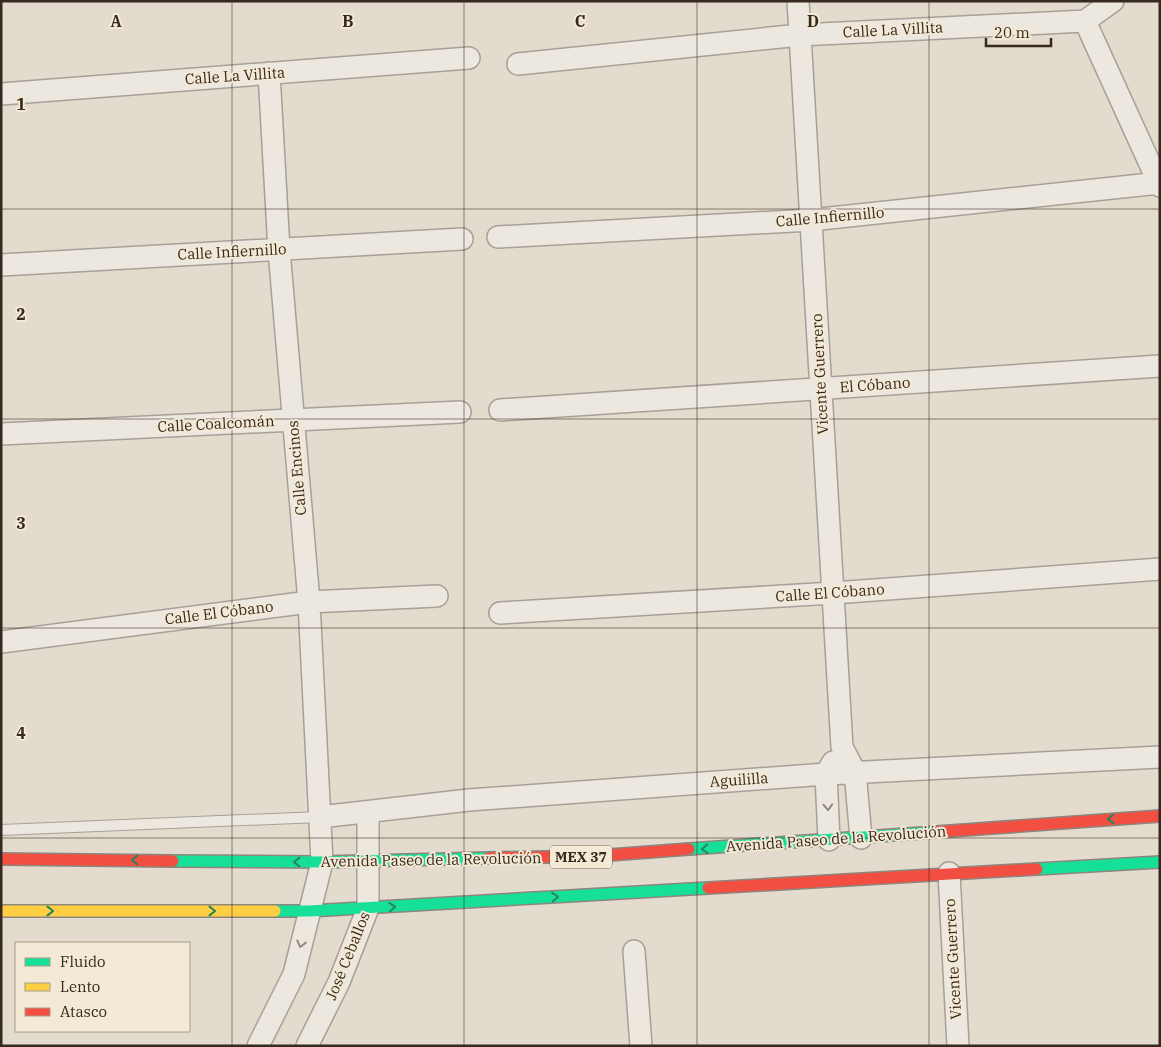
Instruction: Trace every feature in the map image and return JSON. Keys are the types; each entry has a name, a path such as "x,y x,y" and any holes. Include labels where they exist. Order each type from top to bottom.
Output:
{"main road":[{"name":"Avenida Paseo de la Revolución","path":"1,859 322,862 596,856 816,844 861,838 1160,816"},
{"path":"1,911 309,911 812,876 949,873 1160,862"}],"street":[{"name":"Vicente Guerrero","path":"798,1 842,747 854,772 861,838"},
{"path":"1113,1 1085,21 1159,184"},
{"name":"Calle La Villita","path":"518,64 800,35 1085,21"},
{"name":"Calle La Villita","path":"1,94 469,58"},
{"name":"Calle Encinos","path":"269,73 279,250 309,602 322,862"},
{"name":"Calle Infiernillo","path":"498,237 811,220 1159,184"},
{"name":"Calle Infiernillo","path":"1,265 462,239"},
{"name":"El Cóbano","path":"500,410 1160,366"},
{"name":"Calle Coalcomán","path":"1,434 460,412"},
{"name":"Calle El Cóbano","path":"500,613 833,593 1160,570"},
{"name":"Calle El Cóbano","path":"1,642 309,602 437,596"},
{"path":"816,844 826,774 842,747"},
{"name":"Aguililla","path":"320,817 469,800 826,774 1160,757"},
{"name":"José Ceballos","path":"307,1046 339,982 368,908 368,812"},
{"path":"258,1046 294,974 322,862"},
{"name":"Vicente Guerrero","path":"949,873 958,1046"},
{"path":"634,952 640,1046"}],"lane":[{"path":"1,830 320,817"}],"traffic: fast":[{"path":"689,849 936,832"},
{"path":"173,861 322,862 488,858"},
{"path":"1037,869 1160,862"},
{"path":"275,911 309,911 708,888"}],"traffic: slow":[{"path":"1,911 275,911"}],"traffic: jam":[{"path":"936,832 1160,816"},
{"path":"488,858 596,856 689,849"},
{"path":"1,859 173,861"},
{"path":"708,888 1037,869"}]}
